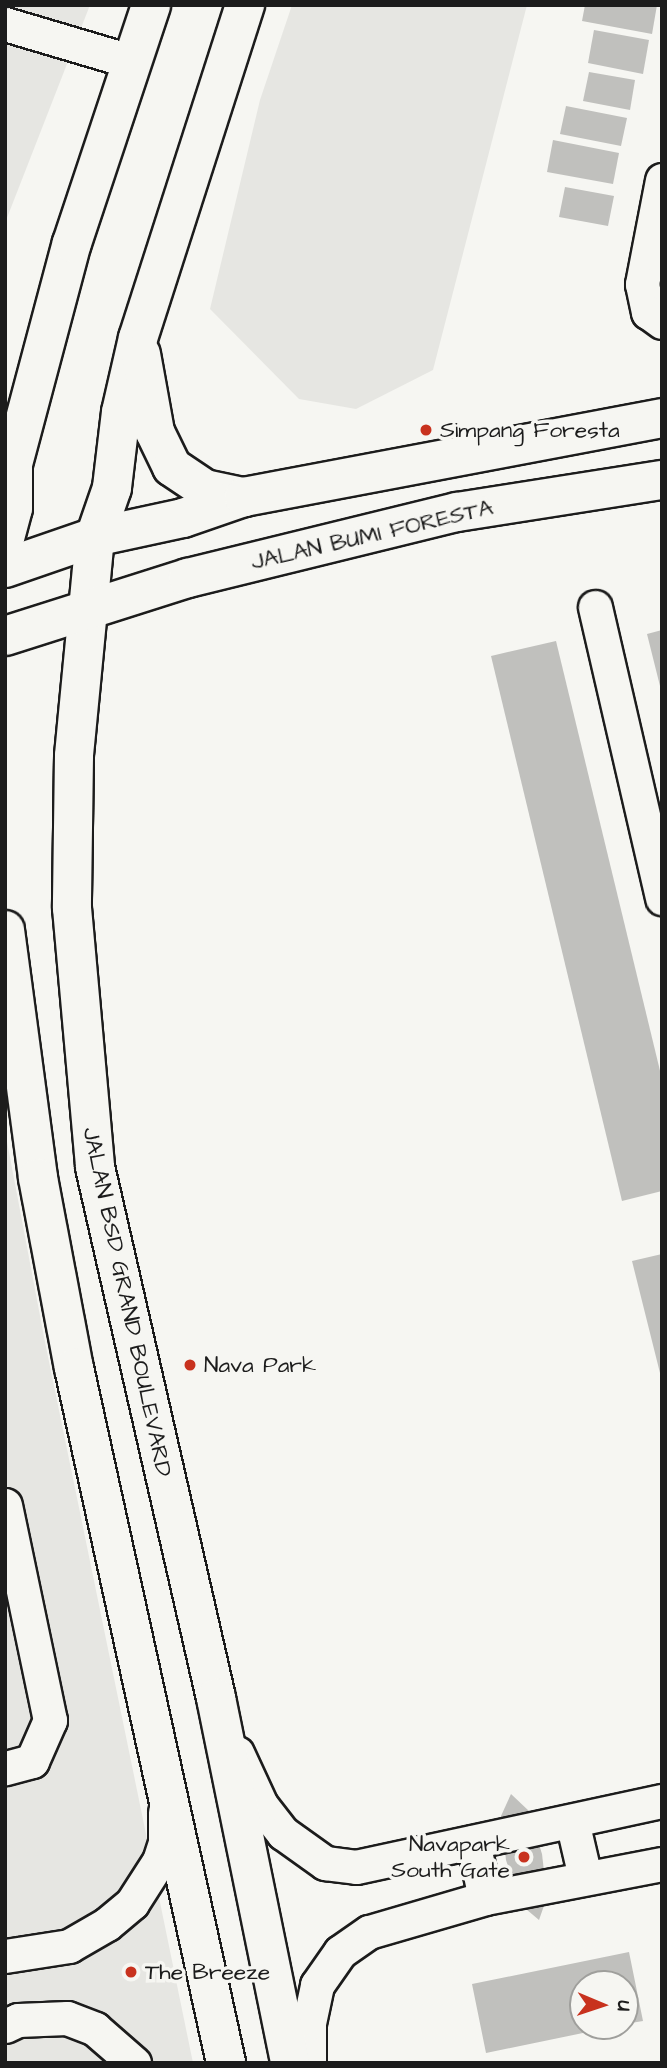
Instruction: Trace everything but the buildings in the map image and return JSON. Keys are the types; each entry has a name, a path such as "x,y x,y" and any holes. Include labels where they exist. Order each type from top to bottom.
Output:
{"main road":[{"name":"JALAN BSD GRAND BOULEVARD","path":"245,5 138,338 121,412 112,488 95,537 74,756 72,908 89,1123 117,1274 216,1698 290,2063"},
{"path":"5,538 13,508 13,464 72,243 130,61 144,7"},
{"path":"138,338 155,432 172,467 205,489 244,497"},
{"path":"5,568 95,537 183,518 244,497 662,418"},
{"name":"JALAN BUMI FORESTA","path":"5,636 188,578 457,512 662,480"},
{"path":"5,929 38,1178 165,1790 226,2063"}],"street":[{"path":"5,17 16,5"},
{"path":"5,24 130,61"},
{"path":"662,180 642,284 648,312 662,322"},
{"path":"595,607 662,898"},
{"path":"5,1505 50,1720 32,1761 5,1768"},
{"path":"216,1698 261,1805 303,1852 325,1863 356,1867 662,1801"},
{"path":"5,1956 46,1953 69,1946 89,1937 132,1903 152,1877 166,1843 165,1790"},
{"path":"572,1821 585,1877"},
{"path":"473,1842 485,1898"},
{"path":"309,2063 309,2023 317,1985 340,1952 369,1932 485,1898 662,1864"},
{"path":"5,2026 18,2020 67,2018 105,2036 135,2063"}],"shaded area":[{"path":"5,5 90,5 5,223"},
{"path":"292,5 527,5 433,370 356,409 299,399 210,309 260,100"},
{"path":"5,1131 45,1342 193,2063 5,2063"}],"place":[{"name":"Simpang Foresta","path":"426,430"},
{"name":"Nava Park","path":"190,1365"},
{"name":"Navapark South Gate","path":"524,1857"},
{"name":"The Breeze","path":"131,1972"}]}
